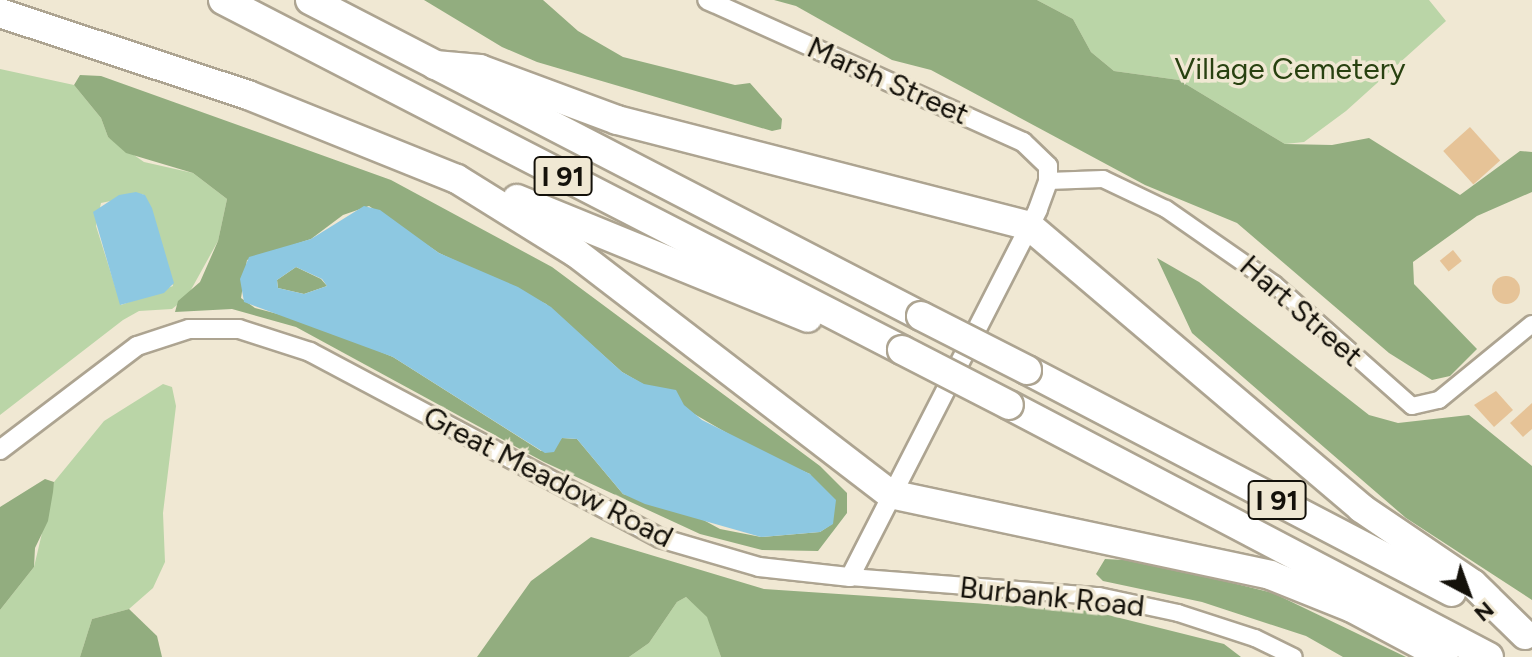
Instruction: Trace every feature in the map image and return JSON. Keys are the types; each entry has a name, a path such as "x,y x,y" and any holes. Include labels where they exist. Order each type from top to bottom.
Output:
{"highway":[{"name":"I 91","path":"223,0 1009,405 1489,657"},
{"name":"I 91","path":"310,0 1027,370 1529,637"},
{"path":"0,13 52,33 248,95 457,179 576,253 890,494 1270,575 1352,608 1444,657"},
{"path":"0,25 52,33"},
{"path":"435,65 480,69 646,128 1029,226 1361,508 1473,584 1529,637"},
{"path":"457,179 472,180 775,307 853,325"}],"street":[{"name":"Marsh Street","path":"707,0 1031,146 1046,161 1048,181"},
{"name":"Hart Street","path":"1048,181 1103,179 1166,209 1274,284 1412,406 1439,400 1532,324"},
{"path":"850,577 1029,226 1048,181"},
{"name":"Great Meadow Road","path":"0,450 137,346 189,329 239,329 310,352 660,538 759,567 850,577"},
{"name":"Burbank Road","path":"850,577 1099,596 1178,613 1255,638 1294,657"}],"green space":[{"path":"424,0 543,0 578,31 623,57 735,85 750,83 782,119 781,129 772,131 537,62 502,47"},
{"path":"774,0 1037,0 1073,19 1091,52 1114,71 1179,80 1285,144 1332,145 1369,138 1460,195 1520,151 1532,152 1532,192 1477,216 1413,262 1414,284 1477,349 1450,376 1432,380 1389,353 1237,223 1145,185 931,70 892,60 796,6"},
{"name":"Village Cemetery","path":"1037,0 1429,0 1446,21 1346,111 1304,142 1285,144 1179,80 1114,71 1091,52 1073,19"},
{"path":"0,69 74,85 101,118 108,137 144,162 193,173 227,199 218,241 187,297 172,309 139,311 123,320 0,415","holes":["143,194 173,286 121,305 96,226 101,203"]},
{"path":"80,75 101,76 391,180 552,267 820,466 847,493 847,513 818,551 762,550 700,534 544,462 296,327 232,309 175,312 178,301 200,282 218,241 227,199 193,173 126,153 108,137 101,118 74,85","holes":["369,206 439,253 546,304 622,372 763,454 810,474 832,524 820,532 761,537 720,529 696,516 623,494 577,439 562,438 541,451 393,357 312,323 255,308 241,298 247,260 311,239 343,215"]},
{"path":"1157,258 1199,282 1369,415 1398,423 1469,415 1532,466 1532,600 1406,518 1192,333"},
{"path":"296,267 321,279 327,286 304,294 278,288 277,280"},
{"path":"163,384 172,387 176,406 163,513 165,562 153,588 129,609 92,619 80,657 0,657 0,610 34,567 54,482 104,421"},
{"path":"45,479 54,482 53,492 48,521 35,548 34,567 0,610 0,507"},
{"path":"591,537 764,589 1092,611 1224,644 1241,657 721,657 707,617 686,597 677,602 649,643 629,657 477,657 531,581"},
{"path":"1105,559 1143,561 1273,593 1406,657 1343,657 1306,636 1202,602 1103,581 1096,574"},
{"path":"686,597 708,617 721,657 629,657 649,643 677,602"},
{"path":"129,609 157,636 162,657 80,657 92,619"}],"water":[{"path":"136,192 145,195 152,208 174,283 164,293 120,305 93,212 119,195"},
{"path":"364,206 380,210 439,253 518,287 551,307 622,372 644,384 676,390 684,405 702,420 810,474 836,500 833,524 820,532 761,537 645,504 623,494 577,439 562,438 554,452 545,453 393,357 244,302 240,279 249,257 311,239","holes":["296,267 322,279 327,286 304,294 278,288 277,280"]}],"building":[{"path":"1470,127 1500,160 1473,185 1443,151"},
{"path":"1453,250 1462,261 1449,272 1440,261"},
{"path":"1506,276 1516,280 1520,290 1516,300 1506,304 1496,300 1492,290 1496,280"},
{"path":"1496,391 1513,410 1494,427 1474,405"},
{"path":"1532,403 1532,429 1523,437 1510,423"}]}
